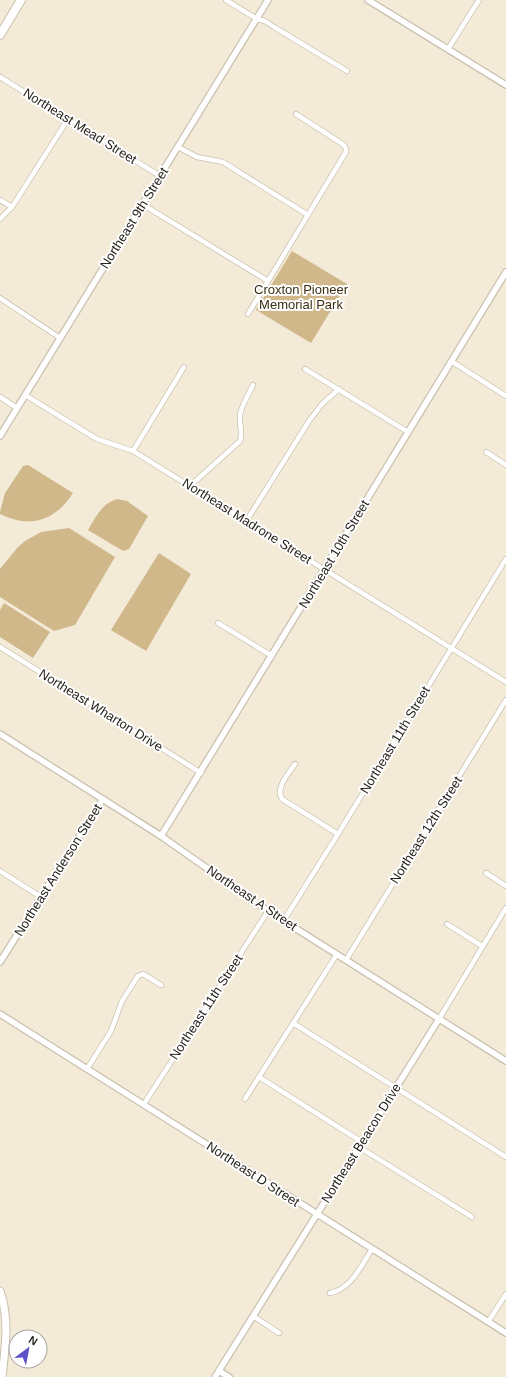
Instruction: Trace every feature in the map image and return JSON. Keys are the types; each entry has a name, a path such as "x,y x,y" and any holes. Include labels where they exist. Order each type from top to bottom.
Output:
{"highway":[{"path":"0,35 21,0"}],"main road":[{"path":"0,1292 6,1322 2,1377"}],"street":[{"path":"226,0 257,19 265,21 347,71"},
{"name":"Northeast 9th Street","path":"0,436 268,0"},
{"path":"368,0 506,85"},
{"path":"448,49 479,0"},
{"name":"Northeast Mead Street","path":"0,77 160,176"},
{"path":"248,314 346,152 344,145 296,114"},
{"path":"0,219 12,207 68,119"},
{"path":"178,147 197,157 223,162 308,215"},
{"path":"0,200 12,207"},
{"path":"142,204 268,281"},
{"name":"Northeast 10th Street","path":"161,836 506,272"},
{"path":"0,298 60,338"},
{"path":"451,361 506,396"},
{"path":"133,451 184,368"},
{"path":"305,369 408,432"},
{"path":"190,486 240,441 242,434 240,416 243,405 253,385"},
{"path":"247,520 309,421 322,404 339,389"},
{"name":"Northeast Madrone Street","path":"26,395 97,439 133,451 247,520 506,682"},
{"path":"0,397 17,408"},
{"path":"486,452 506,465"},
{"name":"Northeast 11th Street","path":"284,920 506,559"},
{"path":"218,623 272,656"},
{"name":"Northeast Wharton Drive","path":"0,646 201,772"},
{"name":"Northeast 12th Street","path":"346,960 506,700"},
{"name":"Northeast A Street","path":"0,734 161,836 268,911 506,1061"},
{"path":"295,764 280,789 279,795 282,799 338,834"},
{"name":"Northeast Anderson Street","path":"0,962 103,799"},
{"path":"0,871 41,897"},
{"path":"486,873 506,886"},
{"name":"Northeast Beacon Drive","path":"215,1377 439,1019 506,908"},
{"name":"Northeast 11th Street","path":"144,1104 268,911"},
{"path":"447,924 482,946"},
{"path":"245,1099 337,954"},
{"path":"87,1069 111,1031 122,1001 138,976 143,974 161,985"},
{"name":"Northeast D Street","path":"0,1014 506,1333"},
{"path":"293,1023 506,1157"},
{"path":"259,1077 472,1217"},
{"path":"330,1293 336,1292 347,1285 372,1249"},
{"path":"488,1322 506,1294"},
{"path":"253,1316 279,1333"},
{"path":"219,1371 229,1377"}],"green space":[{"name":"Croxton Pioneer Memorial Park","path":"292,251 347,284 311,343 256,310"},
{"path":"28,465 73,493 66,503 58,510 41,520 22,521 11,519 0,514 5,493 23,466"},
{"path":"117,499 127,501 148,516 129,549 123,551 88,530 96,516 103,508 111,501"},
{"path":"69,528 115,557 75,625 54,631 0,597 0,569 18,547 25,541 41,532"},
{"path":"159,553 191,574 146,651 111,630"},
{"path":"4,603 50,632 33,658 0,637 0,610"}]}
